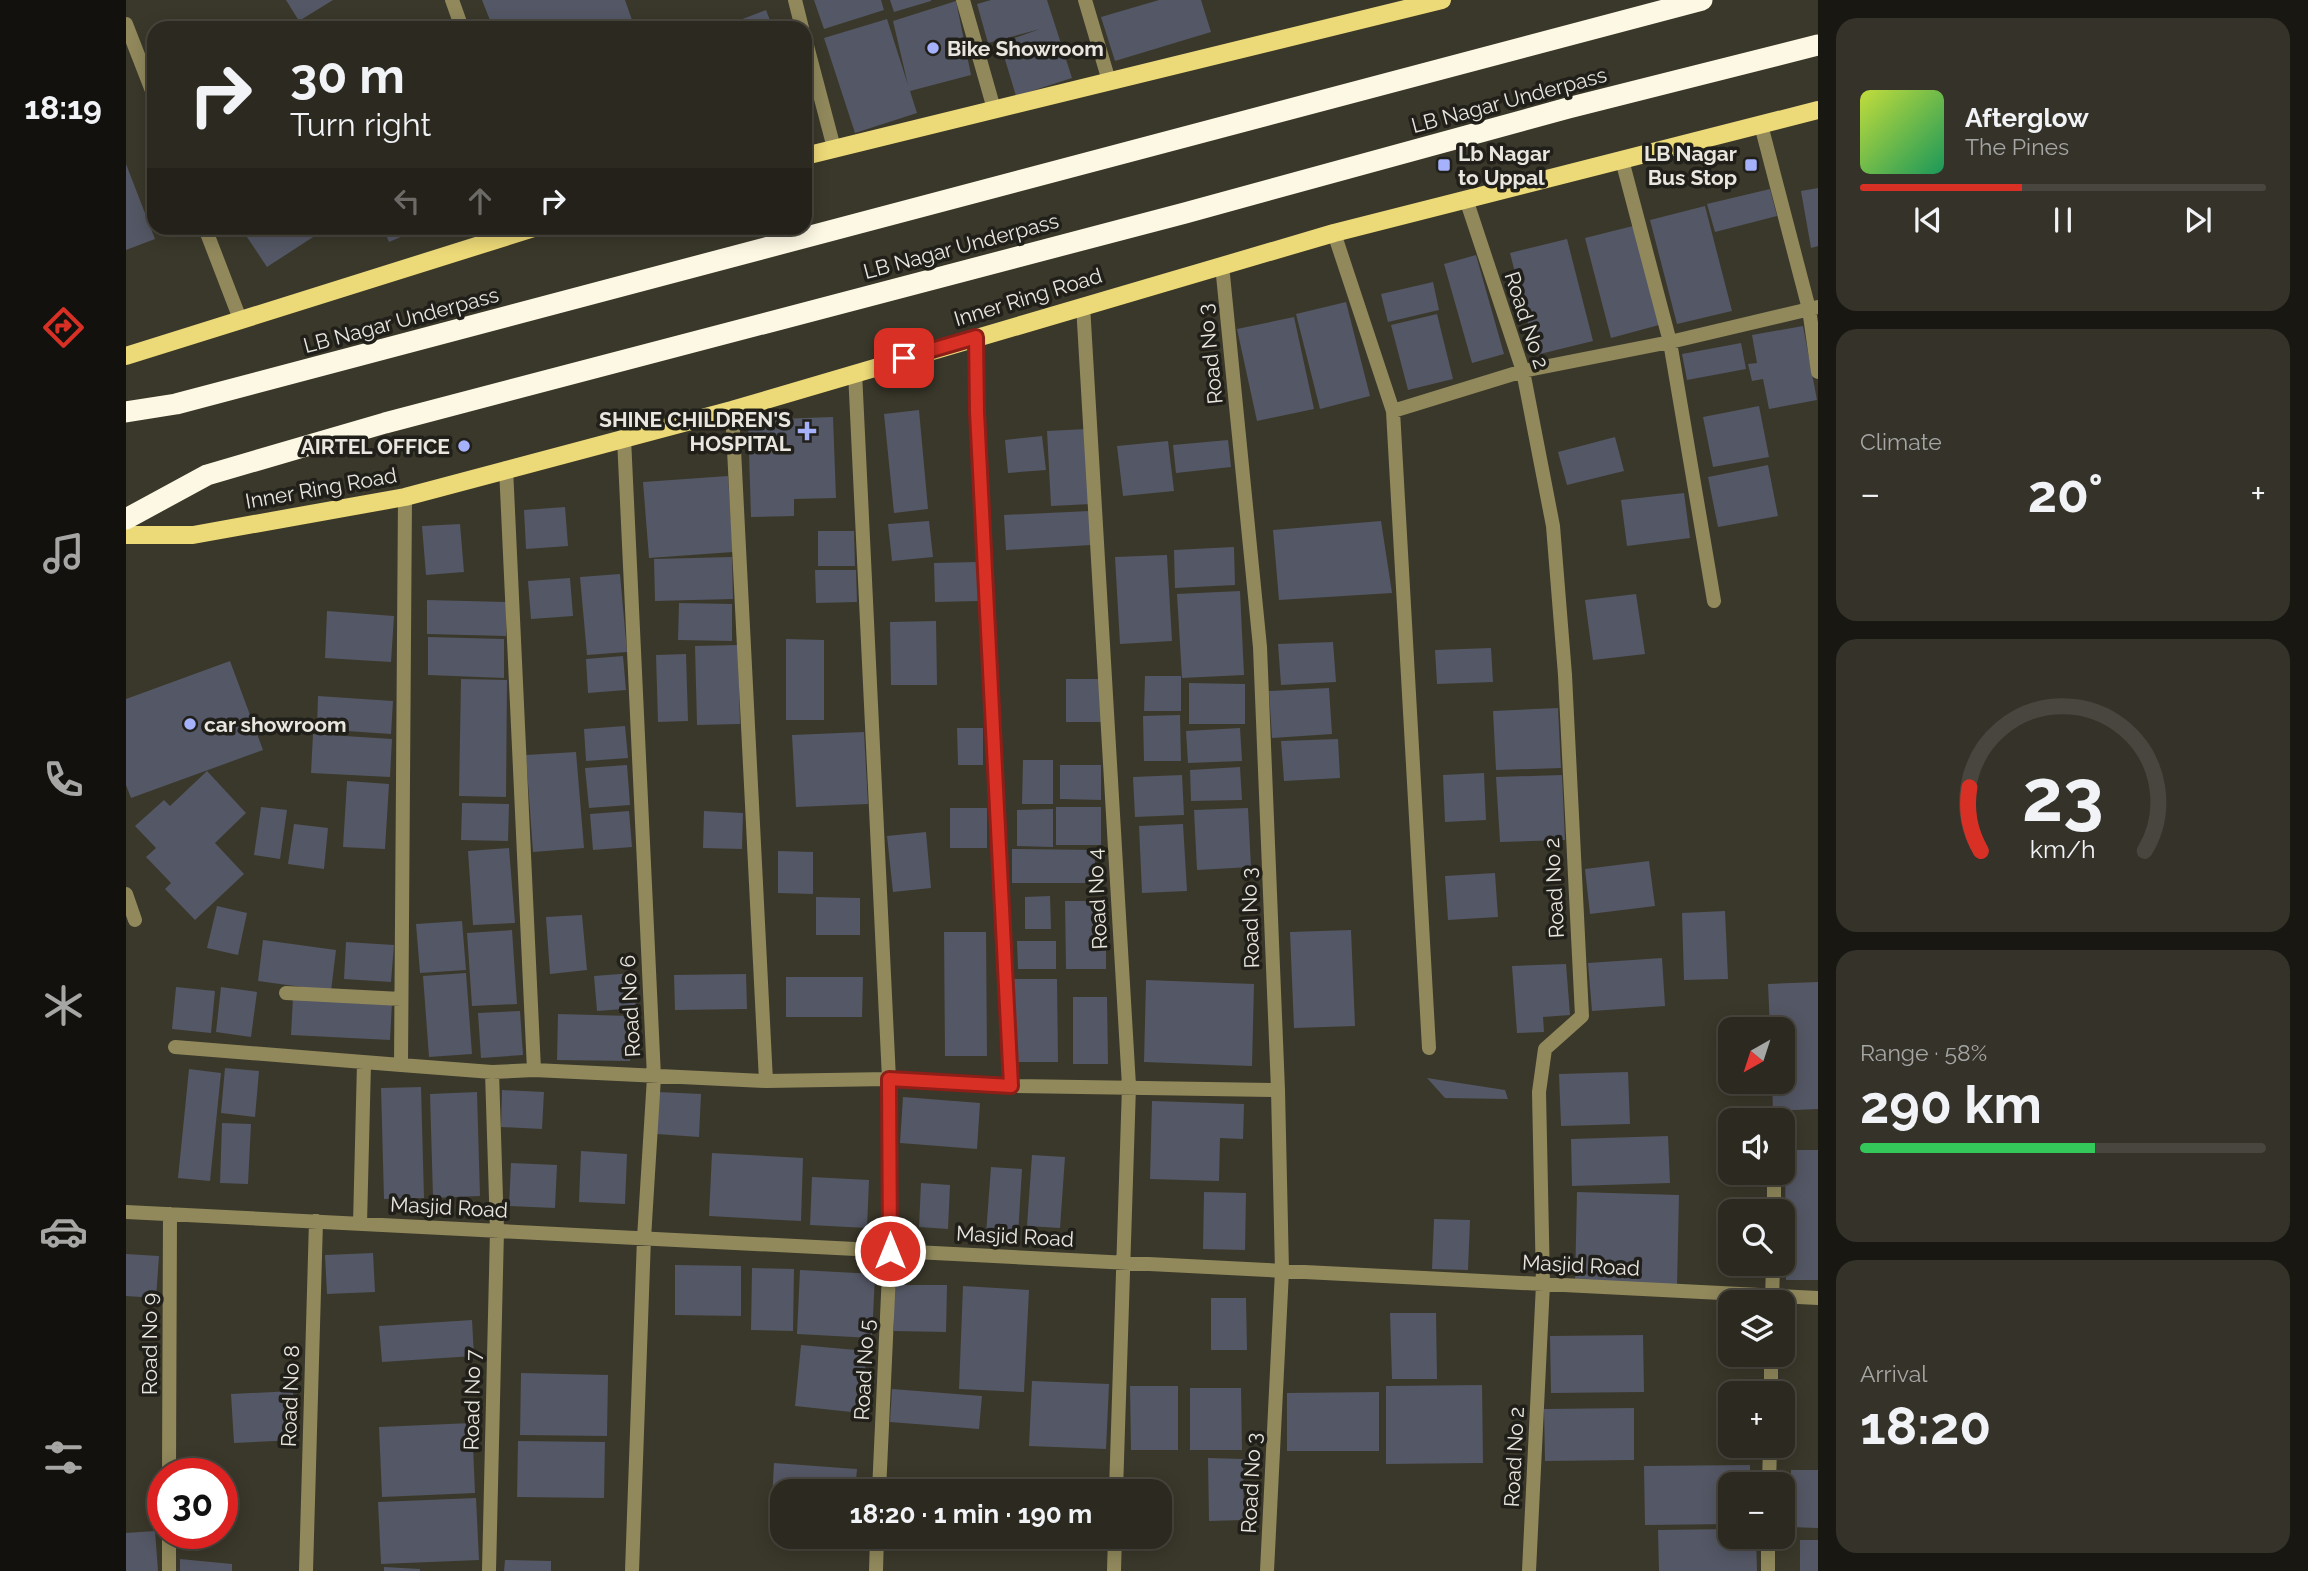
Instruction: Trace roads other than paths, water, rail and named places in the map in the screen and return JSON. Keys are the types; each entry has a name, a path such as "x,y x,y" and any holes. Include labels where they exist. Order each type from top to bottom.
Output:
{"highway":[{"name":"LB Nagar Underpass","path":"126,412 190,401 1702,0"},
{"name":"LB Nagar Underpass","path":"126,519 207,475 385,423 1185,213 1568,108 1818,45"}],"main road":[{"path":"812,154 1442,0"},
{"name":"Inner Ring Road","path":"126,535 193,535 405,497 732,410 1334,233 1818,110"},
{"path":"126,356 511,235"}],"street":[{"path":"452,0 460,21"},
{"path":"795,0 800,21"},
{"path":"963,0 994,109"},
{"path":"1085,0 1109,81"},
{"path":"126,24 147,78"},
{"path":"812,65 834,148"},
{"path":"1760,125 1813,308 1818,372"},
{"path":"1622,160 1670,342 1714,601"},
{"name":"Road No 2","path":"1466,199 1523,371 1553,526 1565,675 1582,1016 1545,1049 1539,1092 1543,1284 1530,1571"},
{"path":"1334,233 1393,411 1429,1048"},
{"path":"208,235 240,318"},
{"name":"Road No 3","path":"1222,265 1260,647 1278,1090 1282,1271 1267,1571"},
{"name":"Road No 4","path":"1083,305 1129,1086 1116,1479"},
{"path":"1393,411 1523,371 1670,342 1813,308"},
{"path":"976,337 976,385 1011,1086"},
{"name":"Road No 5","path":"855,372 889,1079 890,1251 880,1479"},
{"path":"732,410 766,1081"},
{"name":"Road No 6","path":"624,438 654,1077 644,1238 632,1571"},
{"path":"506,468 534,1070"},
{"path":"401,1065 405,497"},
{"path":"126,894 135,920"},
{"path":"286,993 401,999"},
{"path":"175,1047 492,1072 534,1070 766,1081 889,1079 1011,1086 1278,1090"},
{"path":"360,1224 364,1063"},
{"name":"Road No 7","path":"489,1571 497,1230 492,1072"},
{"name":"Masjid Road","path":"126,1212 1543,1284 1718,1295"},
{"name":"Road No 9","path":"169,1458 170,1214"},
{"name":"Road No 8","path":"306,1571 316,1222"},
{"name":"Masjid Road","path":"1795,1298 1818,1298"},
{"path":"169,1549 169,1571"},
{"path":"876,1571 877,1549"},
{"path":"1114,1571 1115,1549"},
{"path":"1768,1549 1768,1571"}],"place":[{"name":"Bike Showroom","path":"933,48"},
{"name":"Lb Nagar to Uppal","path":"1444,165"},
{"name":"LB Nagar Bus Stop","path":"1751,165"},
{"name":"SHINE CHILDREN'S HOSPITAL","path":"807,431"},
{"name":"AIRTEL OFFICE","path":"464,446"},
{"name":"car showroom","path":"190,724"}]}
